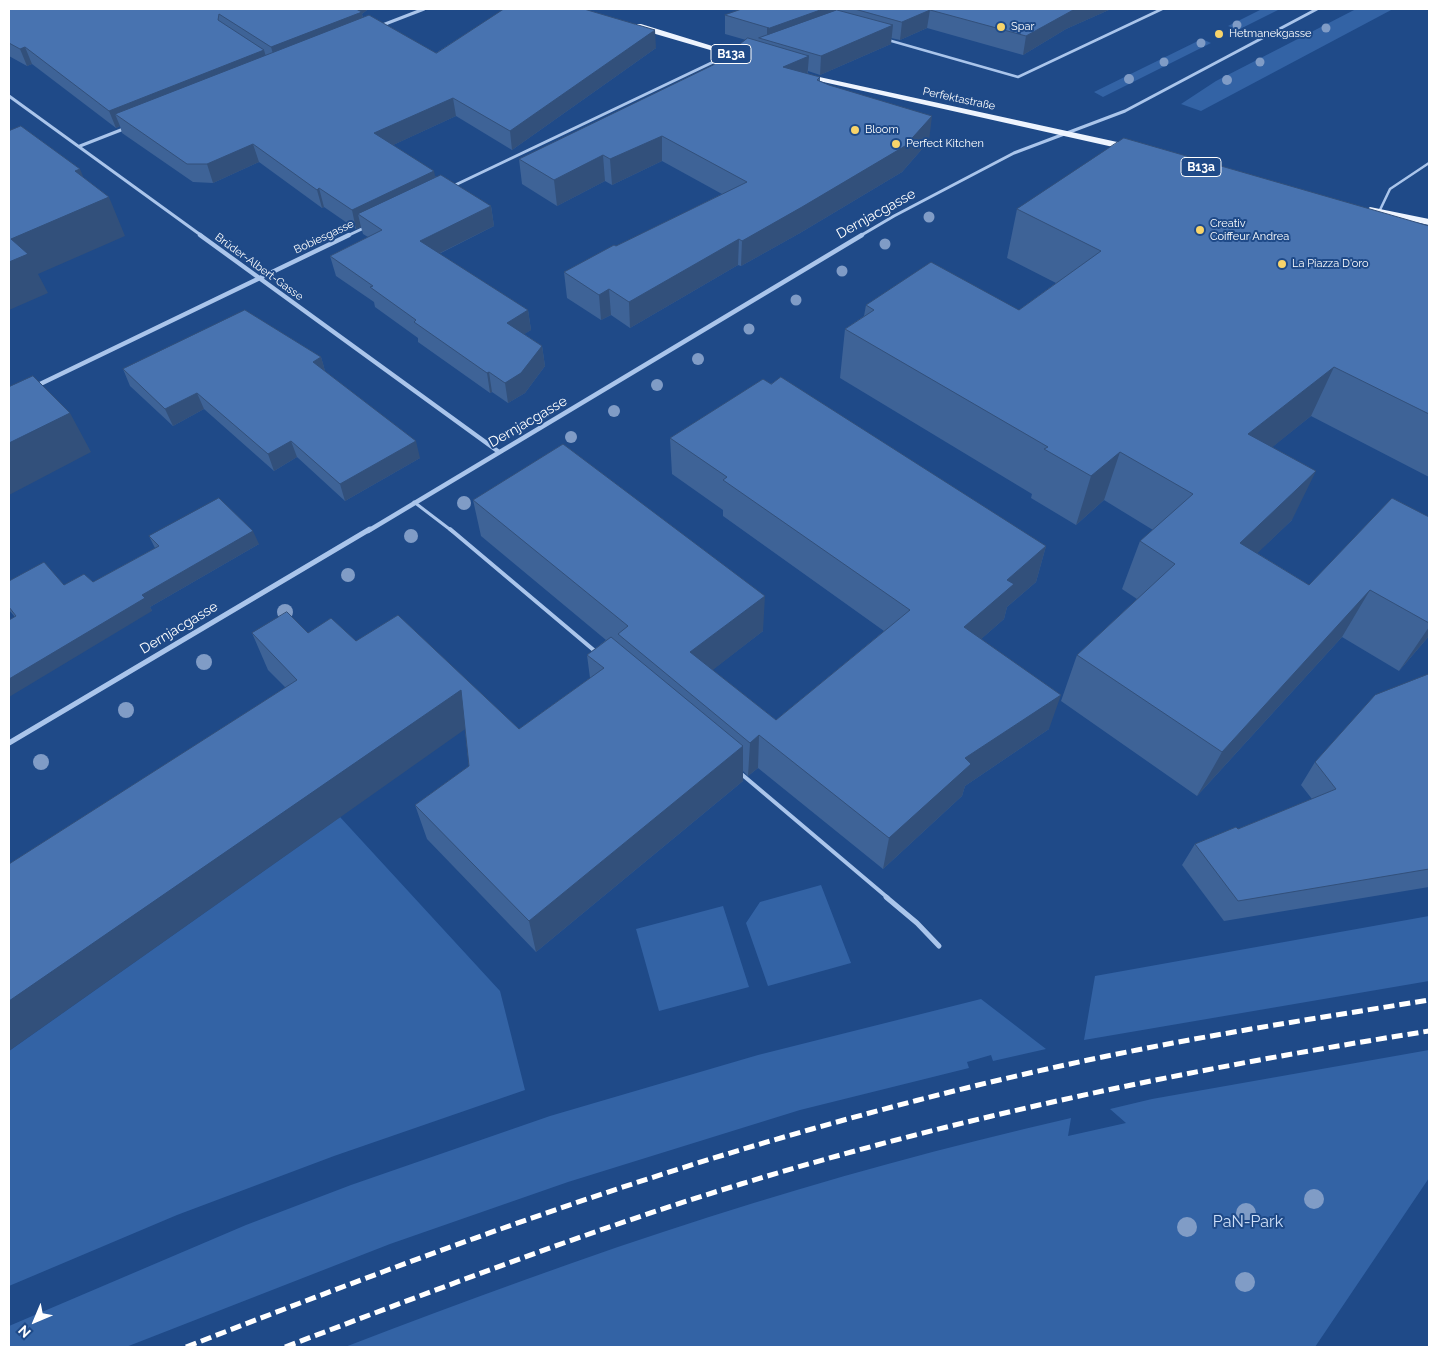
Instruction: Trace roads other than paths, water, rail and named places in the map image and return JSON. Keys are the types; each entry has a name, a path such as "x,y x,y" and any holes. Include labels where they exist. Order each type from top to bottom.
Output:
{"main road":[{"name":"B13a","path":"626,23 756,61"},
{"name":"Perfektastraße","path":"795,72 883,94 1142,151"},
{"path":"1382,222 1363,212 1379,212 1429,222"}],"street":[{"path":"378,27 424,9"},
{"path":"1064,133 1125,110 1317,9"},
{"path":"446,189 730,54"},
{"name":"Brüder-Albert-Gasse","path":"9,96 499,452"},
{"path":"80,146 128,127"},
{"name":"Dernjacgasse","path":"9,742 894,216 1014,153 1064,133"},
{"name":"Bobiesgasse","path":"33,388 375,223"}],"lane":[{"path":"884,38 1018,77 1162,9"},
{"path":"1379,212 1390,188 1429,163"},
{"path":"414,502 456,534 600,655"},
{"path":"736,770 917,923 939,946"}],"railway":[{"path":"186,1347 496,1230 732,1152 857,1116 1082,1061 1173,1043 1429,1000"},
{"path":"285,1347 626,1221 826,1159 996,1115 1168,1077 1429,1031"}],"place":[{"name":"Spar","path":"1001,27"},
{"name":"Hetmanekgasse","path":"1219,34"},
{"name":"Bloom","path":"855,130"},
{"name":"Perfect Kitchen","path":"896,144"},
{"name":"Creativ Coiffeur Andrea","path":"1200,230"},
{"name":"La Piazza D'oro","path":"1282,264"}],"park label":[{"name":"PaN-Park","path":"1248,1222"}]}
